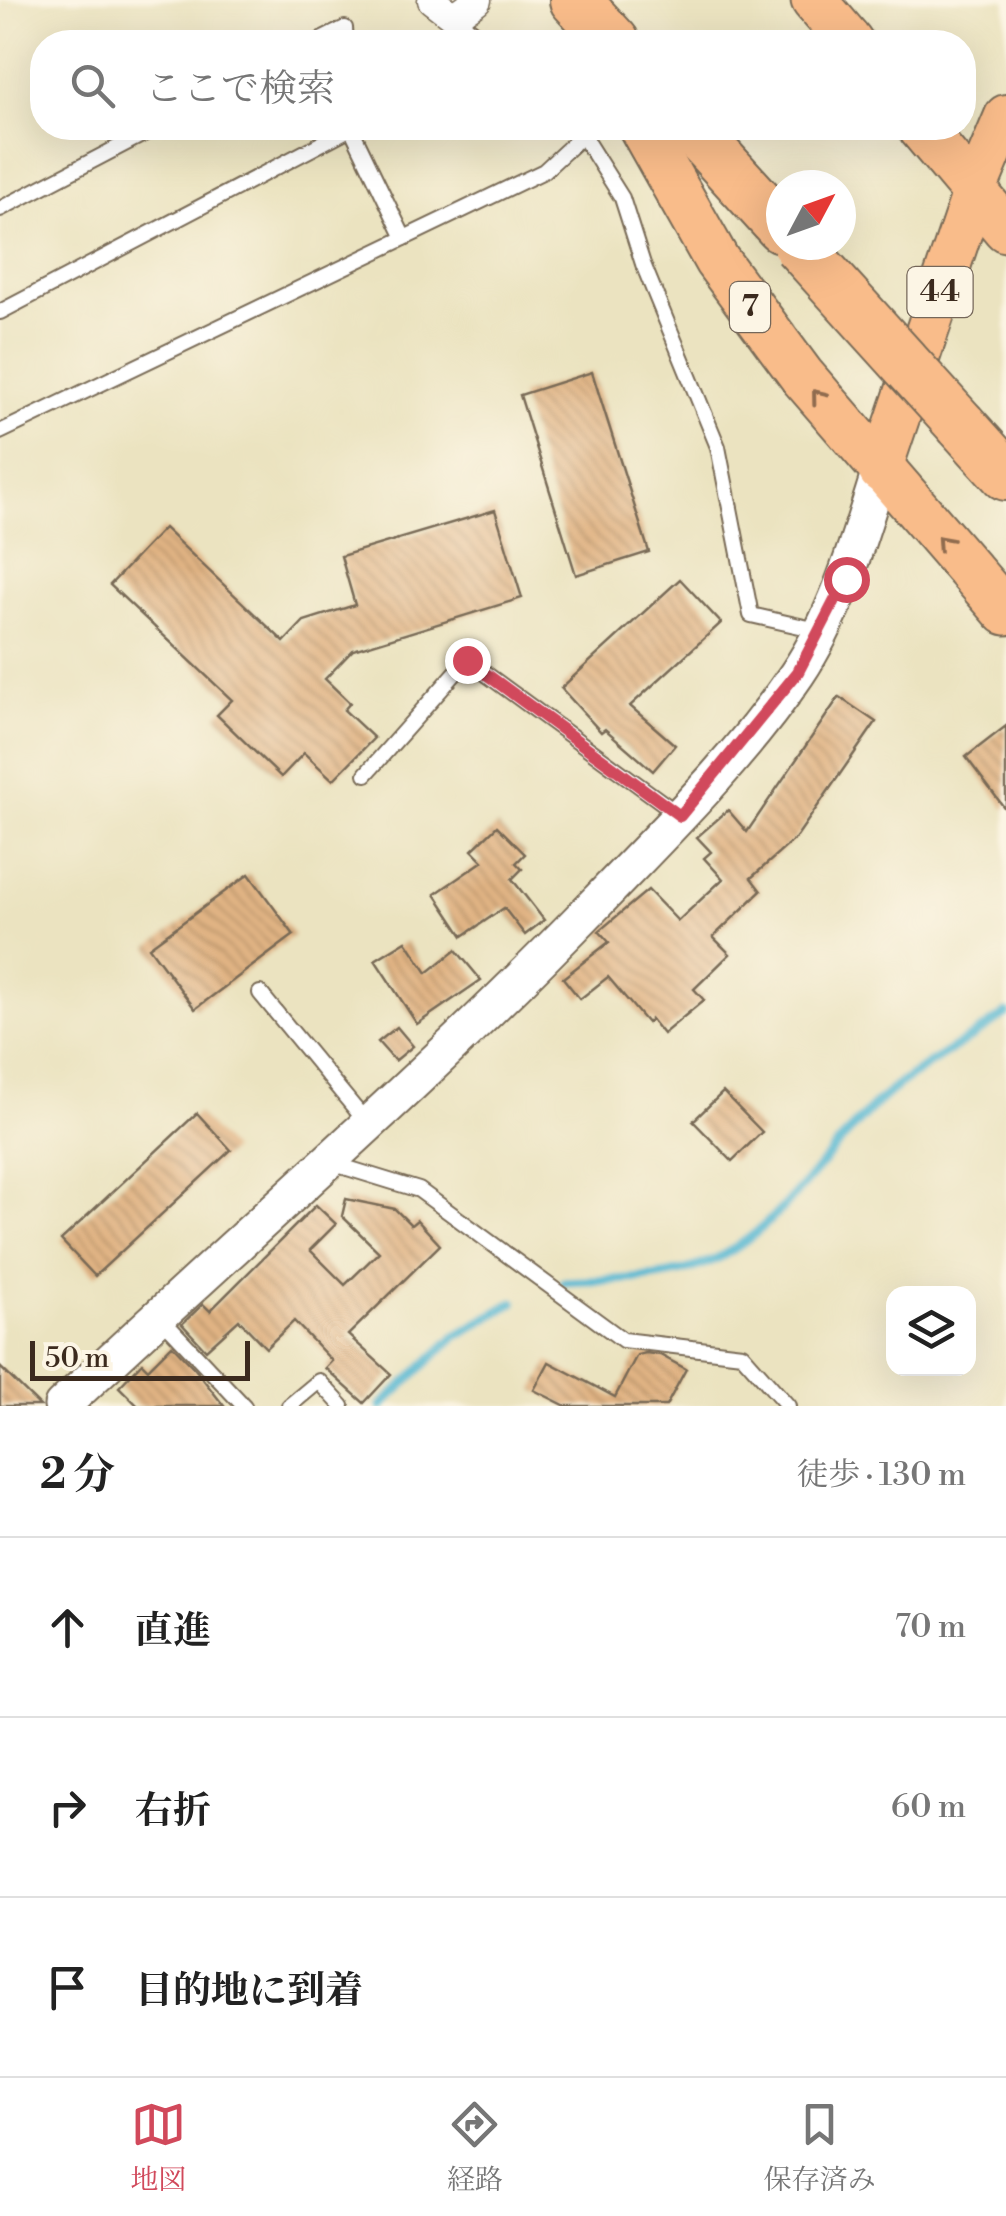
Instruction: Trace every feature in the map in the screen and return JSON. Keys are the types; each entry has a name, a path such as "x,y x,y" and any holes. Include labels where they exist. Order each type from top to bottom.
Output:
{"highway":[{"path":"575,0 591,30"},
{"path":"575,0 603,30"},
{"path":"814,0 840,30"},
{"name":"7","path":"649,140 717,261 880,472 1006,612"},
{"path":"702,140 766,210"},
{"path":"931,140 1006,228"},
{"path":"812,260 1006,474"}],"main road":[{"name":"44","path":"880,472 974,192 1006,116"}],"street":[{"path":"62,1406 528,974 680,816 749,737 798,672 822,631 846,579 880,472"}],"lane":[{"path":"454,6 476,30"},
{"path":"0,209 133,140"},
{"path":"0,312 328,140"},
{"path":"357,140 404,238"},
{"path":"0,432 544,171 573,140"},
{"path":"587,140 622,198 643,264 718,447 752,615 822,631"},
{"path":"366,774 467,660 680,816"},
{"path":"260,993 367,1123"},
{"path":"325,1161 419,1190 623,1340 742,1354 788,1406"},
{"path":"158,1316 244,1406"},
{"path":"289,1406 319,1381 342,1406"}],"building":[{"path":"592,372 649,552 576,575 520,395"},
{"path":"495,510 522,598 353,650 325,679 350,703 344,710 374,738 333,780 304,753 281,777 217,715 232,700 110,585 164,528 284,642 304,621 355,605 341,556"},
{"path":"680,579 721,623 630,706 675,745 653,771 605,729 601,732 561,688"},
{"path":"839,697 876,722 795,839 751,878 761,891 713,937 730,954 694,989 704,1000 663,1034 651,1019 647,1023 608,977 580,999 563,978 609,942 599,931 648,890 678,921 723,879 704,858 711,852 697,837 728,810 747,832"},
{"path":"1006,726 1006,810 966,757"},
{"path":"497,826 525,854 516,863 522,869 512,879 544,920 525,935 504,908 463,936 435,894 483,861 472,850"},
{"path":"249,874 294,935 195,1009 149,947"},
{"path":"406,941 427,973 456,950 481,980 417,1024 375,960"},
{"path":"397,1027 413,1046 395,1061 378,1042"},
{"path":"723,1092 762,1132 732,1161 693,1121"},
{"path":"197,1113 231,1150 95,1276 61,1240"},
{"path":"346,1199 395,1209 411,1225 417,1220 440,1245 348,1335 391,1374 364,1403 325,1368 332,1361 294,1321 266,1348 239,1320 206,1350 182,1324 203,1304 210,1311 316,1205 336,1224 310,1250 345,1285 379,1252 342,1216"},
{"path":"172,1345 224,1406 138,1406 119,1387 142,1363 148,1369"},
{"path":"637,1355 660,1355 686,1369 666,1406 566,1406 534,1390 549,1362 615,1397"},
{"path":"0,1367 40,1406 0,1406"}],"waterway":[{"path":"564,1282 661,1275 723,1256 774,1217 886,1095 1006,1013"},
{"path":"381,1406 454,1337 514,1302"}],"route":[{"path":"467,660 680,816 749,737 798,672 846,579"}]}
